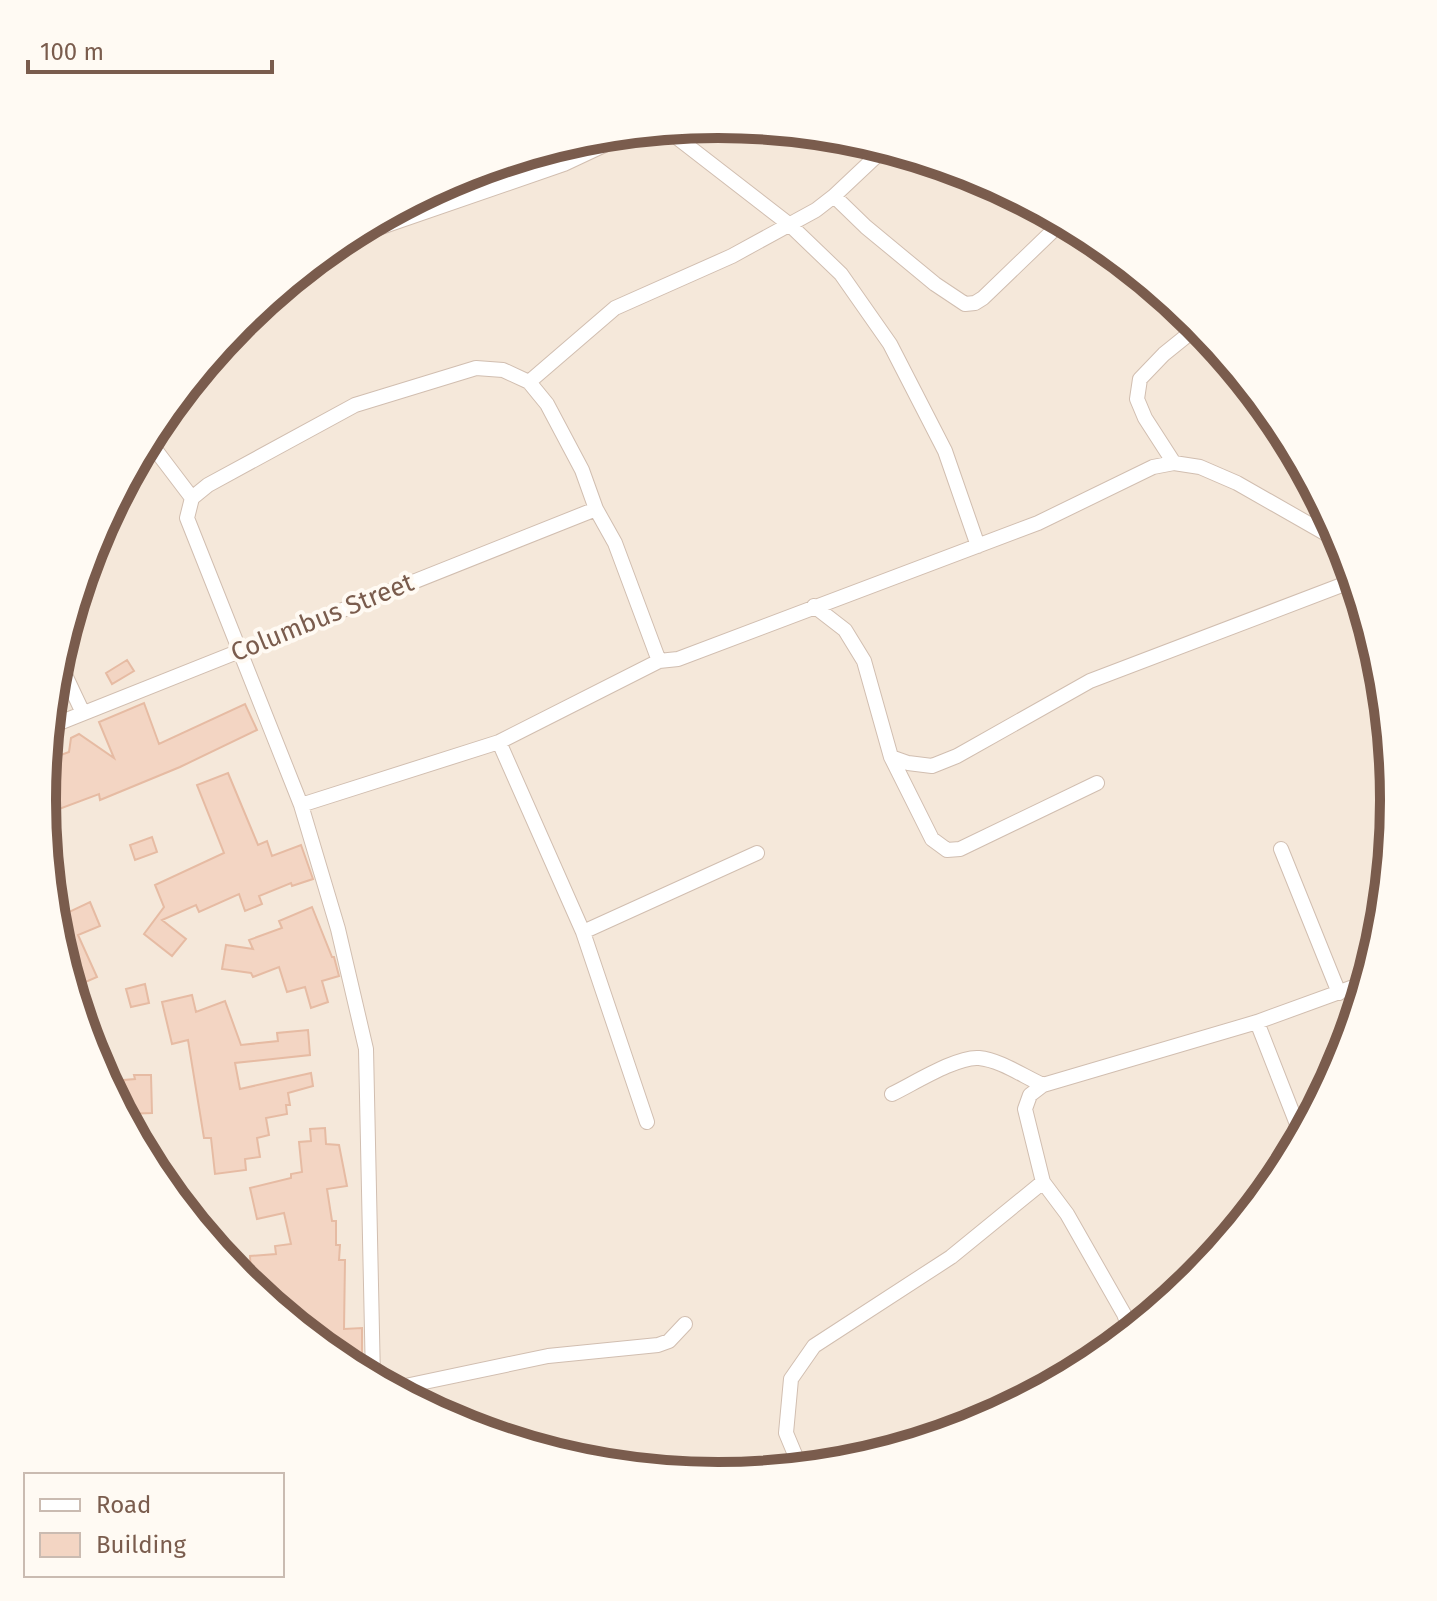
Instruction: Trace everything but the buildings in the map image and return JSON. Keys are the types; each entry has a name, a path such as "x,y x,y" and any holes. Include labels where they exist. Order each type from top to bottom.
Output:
{"street":[{"path":"679,139 790,225 841,274 890,344 945,451 978,546"},
{"path":"401,219 564,164 593,150"},
{"path":"529,382 615,308 732,256 816,210 875,157"},
{"path":"473,185 476,192"},
{"path":"834,196 935,284 965,304 983,298 1054,230"},
{"path":"1174,463 1145,418 1137,399 1140,379 1189,334"},
{"path":"373,1365 366,1049 338,929 301,805 187,518 192,498 208,485 355,405 476,368 503,370 529,382 547,404 582,470 596,509 615,543 659,661"},
{"path":"156,451 192,498"},
{"path":"301,805 499,742 659,661 678,659 1038,523 1153,467 1174,463 1200,467 1237,483 1325,533"},
{"name":"Columbus Street","path":"61,722 596,509"},
{"path":"891,757 932,766 957,756 1090,681 1345,584"},
{"path":"814,606 845,630 864,661 891,757 932,839 947,850 960,849 1097,783"},
{"path":"68,680 83,713"},
{"path":"499,742 583,932 647,1122"},
{"path":"1281,849 1339,993"},
{"path":"583,932 757,853"},
{"path":"1127,1322 1067,1214 1043,1182 1025,1109 1030,1095 1043,1085 1257,1022 1354,987"},
{"path":"1257,1022 1297,1123"},
{"path":"892,1094 975,1057 1043,1085"},
{"path":"796,1458 786,1433 791,1379 814,1346 951,1257 1043,1182"},
{"path":"408,1385 548,1356 658,1345 669,1341 685,1324"}],"shaded area":[{"path":"675,139 762,139 805,144 848,151 931,173 1012,206 1050,227 1122,275 1155,302 1217,364 1244,397 1269,432 1313,507 1346,588 1368,671 1380,757 1380,844 1368,930 1346,1013 1313,1094 1292,1132 1244,1204 1217,1237 1155,1299 1122,1326 1087,1351 1012,1395 972,1413 890,1440 848,1450 762,1462 675,1462 632,1457 589,1450 506,1428 425,1395 387,1374 315,1326 282,1299 220,1237 193,1204 168,1169 124,1094 106,1054 79,972 69,930 57,844 57,757 62,714 69,671 91,588 124,507 145,469 193,397 220,364 282,302 315,275 350,250 425,206 465,188 547,161 589,151"}]}
